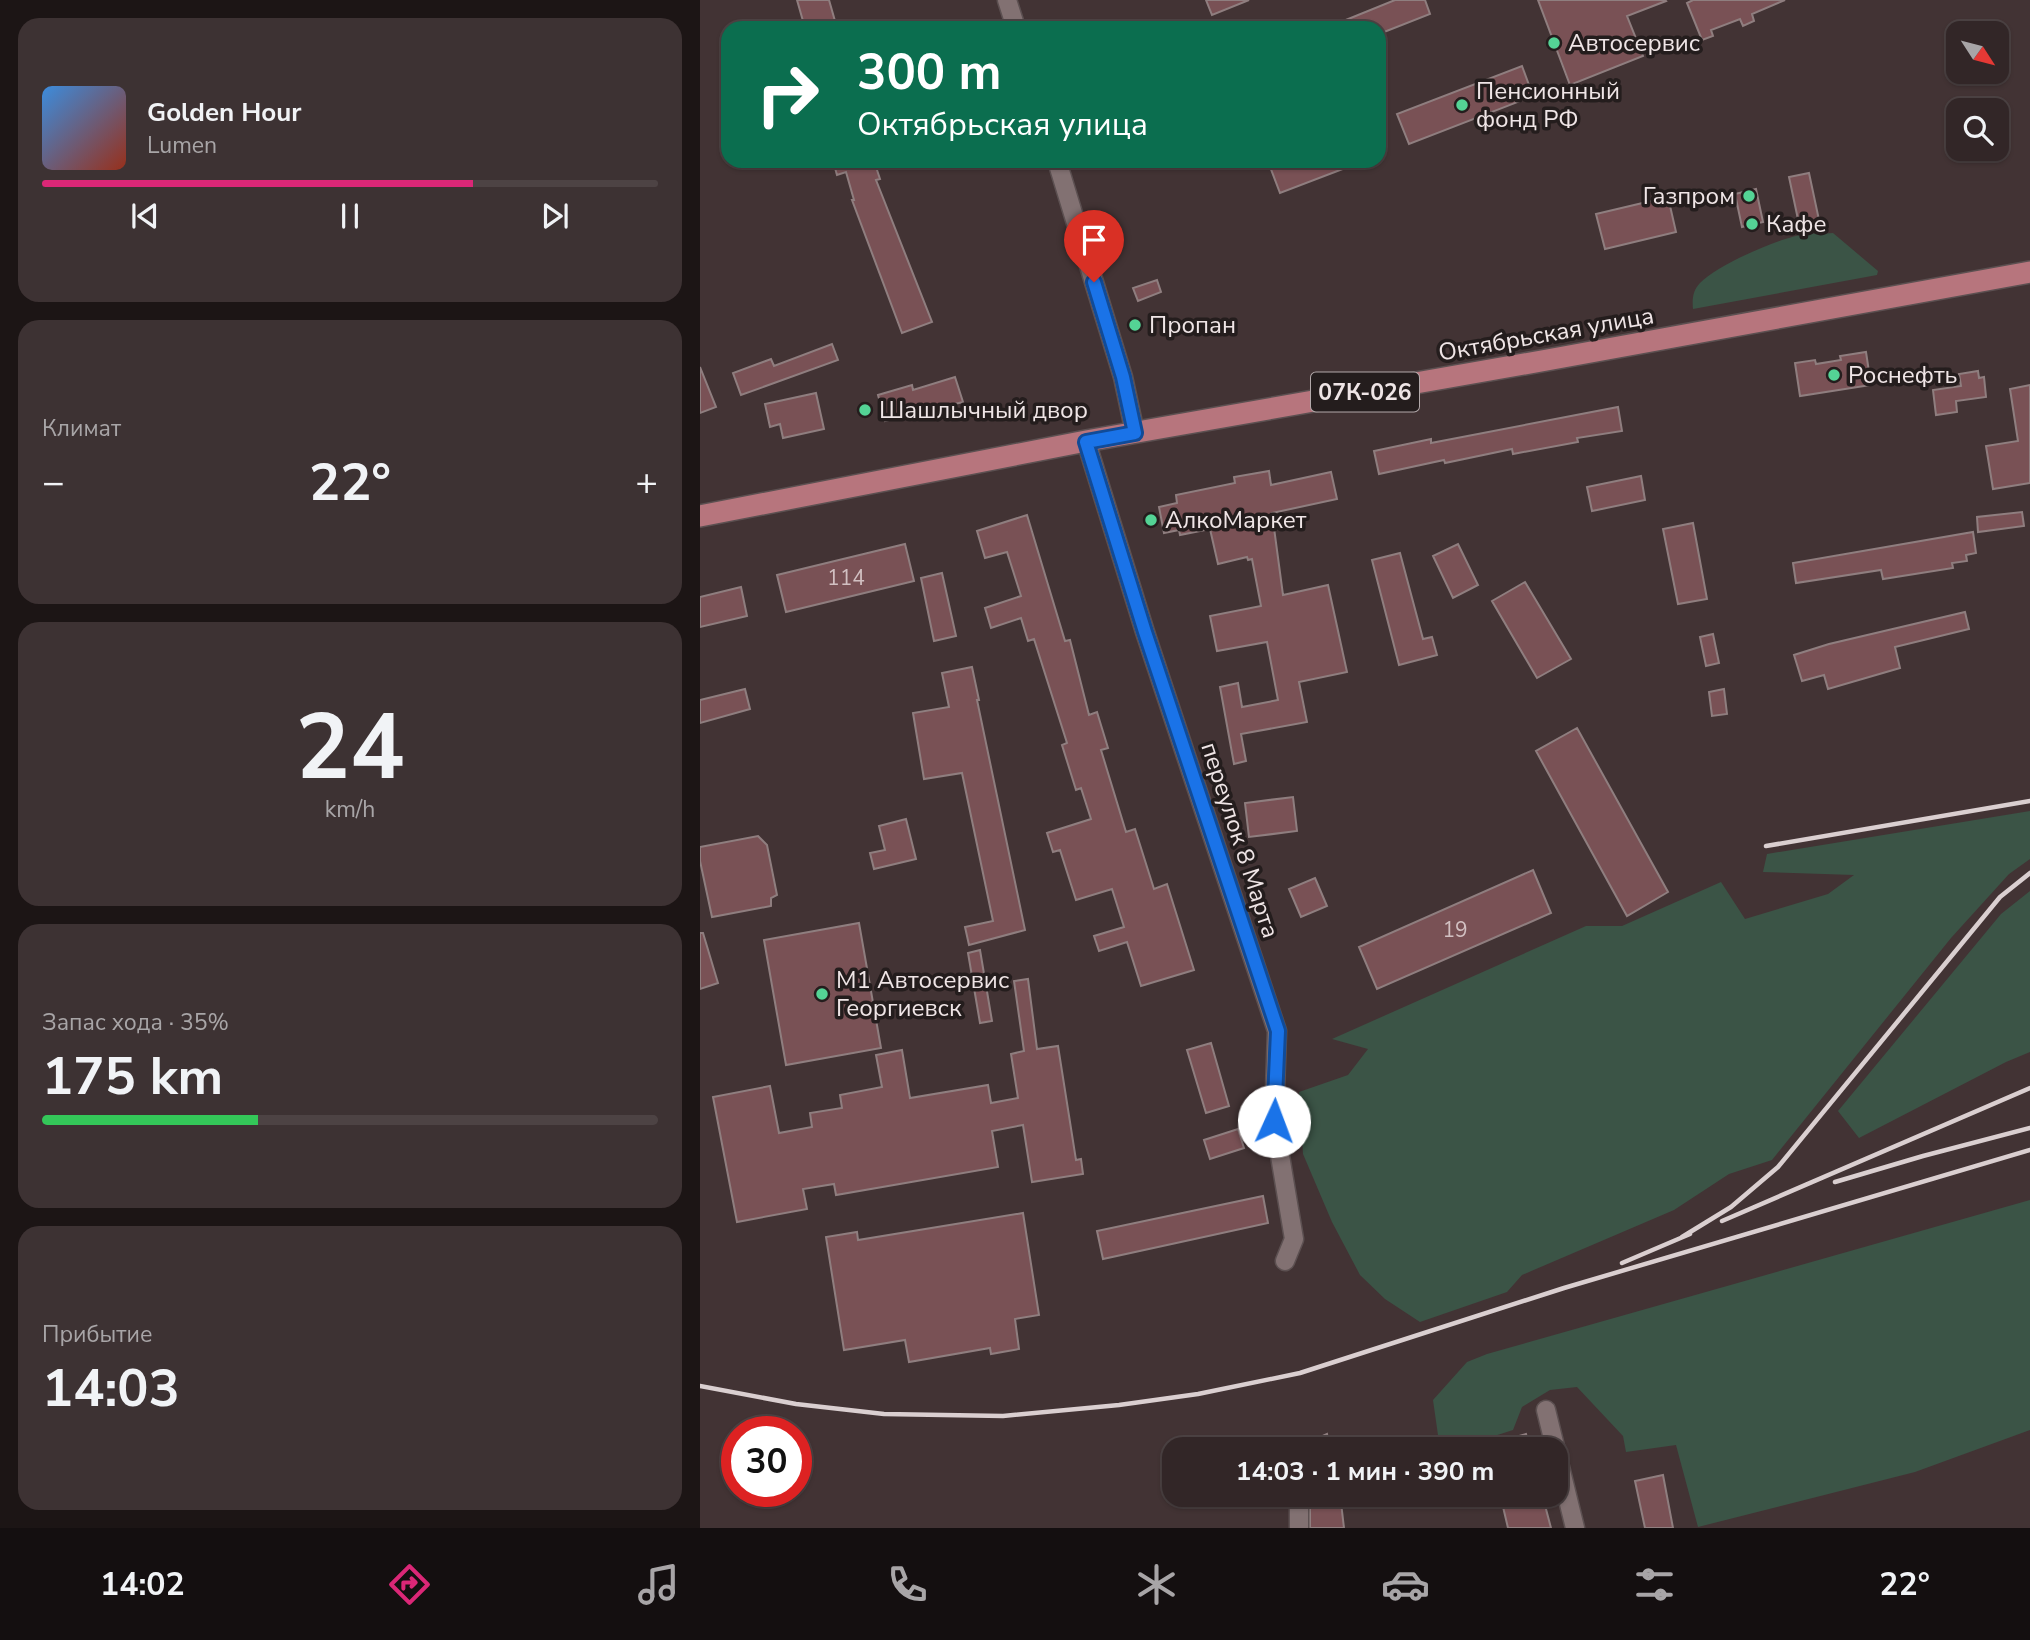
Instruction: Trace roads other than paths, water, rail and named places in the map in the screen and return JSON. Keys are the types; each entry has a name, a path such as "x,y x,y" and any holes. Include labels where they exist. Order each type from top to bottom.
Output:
{"main road":[{"name":"Октябрьская улица","path":"700,516 1135,433 2030,272"}],"street":[{"path":"1007,0 1014,21"},
{"path":"1059,168 1123,377 1135,433"},
{"name":"переулок 8 Марта","path":"1086,442 1145,632 1278,1031 1274,1121 1294,1239 1285,1261"},
{"path":"1546,1410 1575,1528"},
{"path":"1298,1507 1299,1528"}],"railway":[{"path":"1766,846 2030,801"},
{"path":"1682,1237 1731,1207 1778,1167 2000,897 2030,873"},
{"path":"1722,1221 2030,1088"},
{"path":"1835,1182 2030,1128"},
{"path":"700,1386 796,1404 884,1414 1003,1416 1198,1394 1300,1373 1564,1288 2030,1150"},
{"path":"1622,1263 1690,1234"}],"place":[{"name":"Автосервис","path":"1554,43"},
{"name":"Пенсионный фонд РФ","path":"1462,105"},
{"name":"Газпром","path":"1749,196"},
{"name":"Кафе","path":"1752,224"},
{"name":"Пропан","path":"1135,325"},
{"name":"Роснефть","path":"1834,375"},
{"name":"Шашлычный двор","path":"865,410"},
{"name":"АлкоМаркет","path":"1151,520"},
{"name":"М1 Автосервис Георгиевск","path":"822,994"}]}
